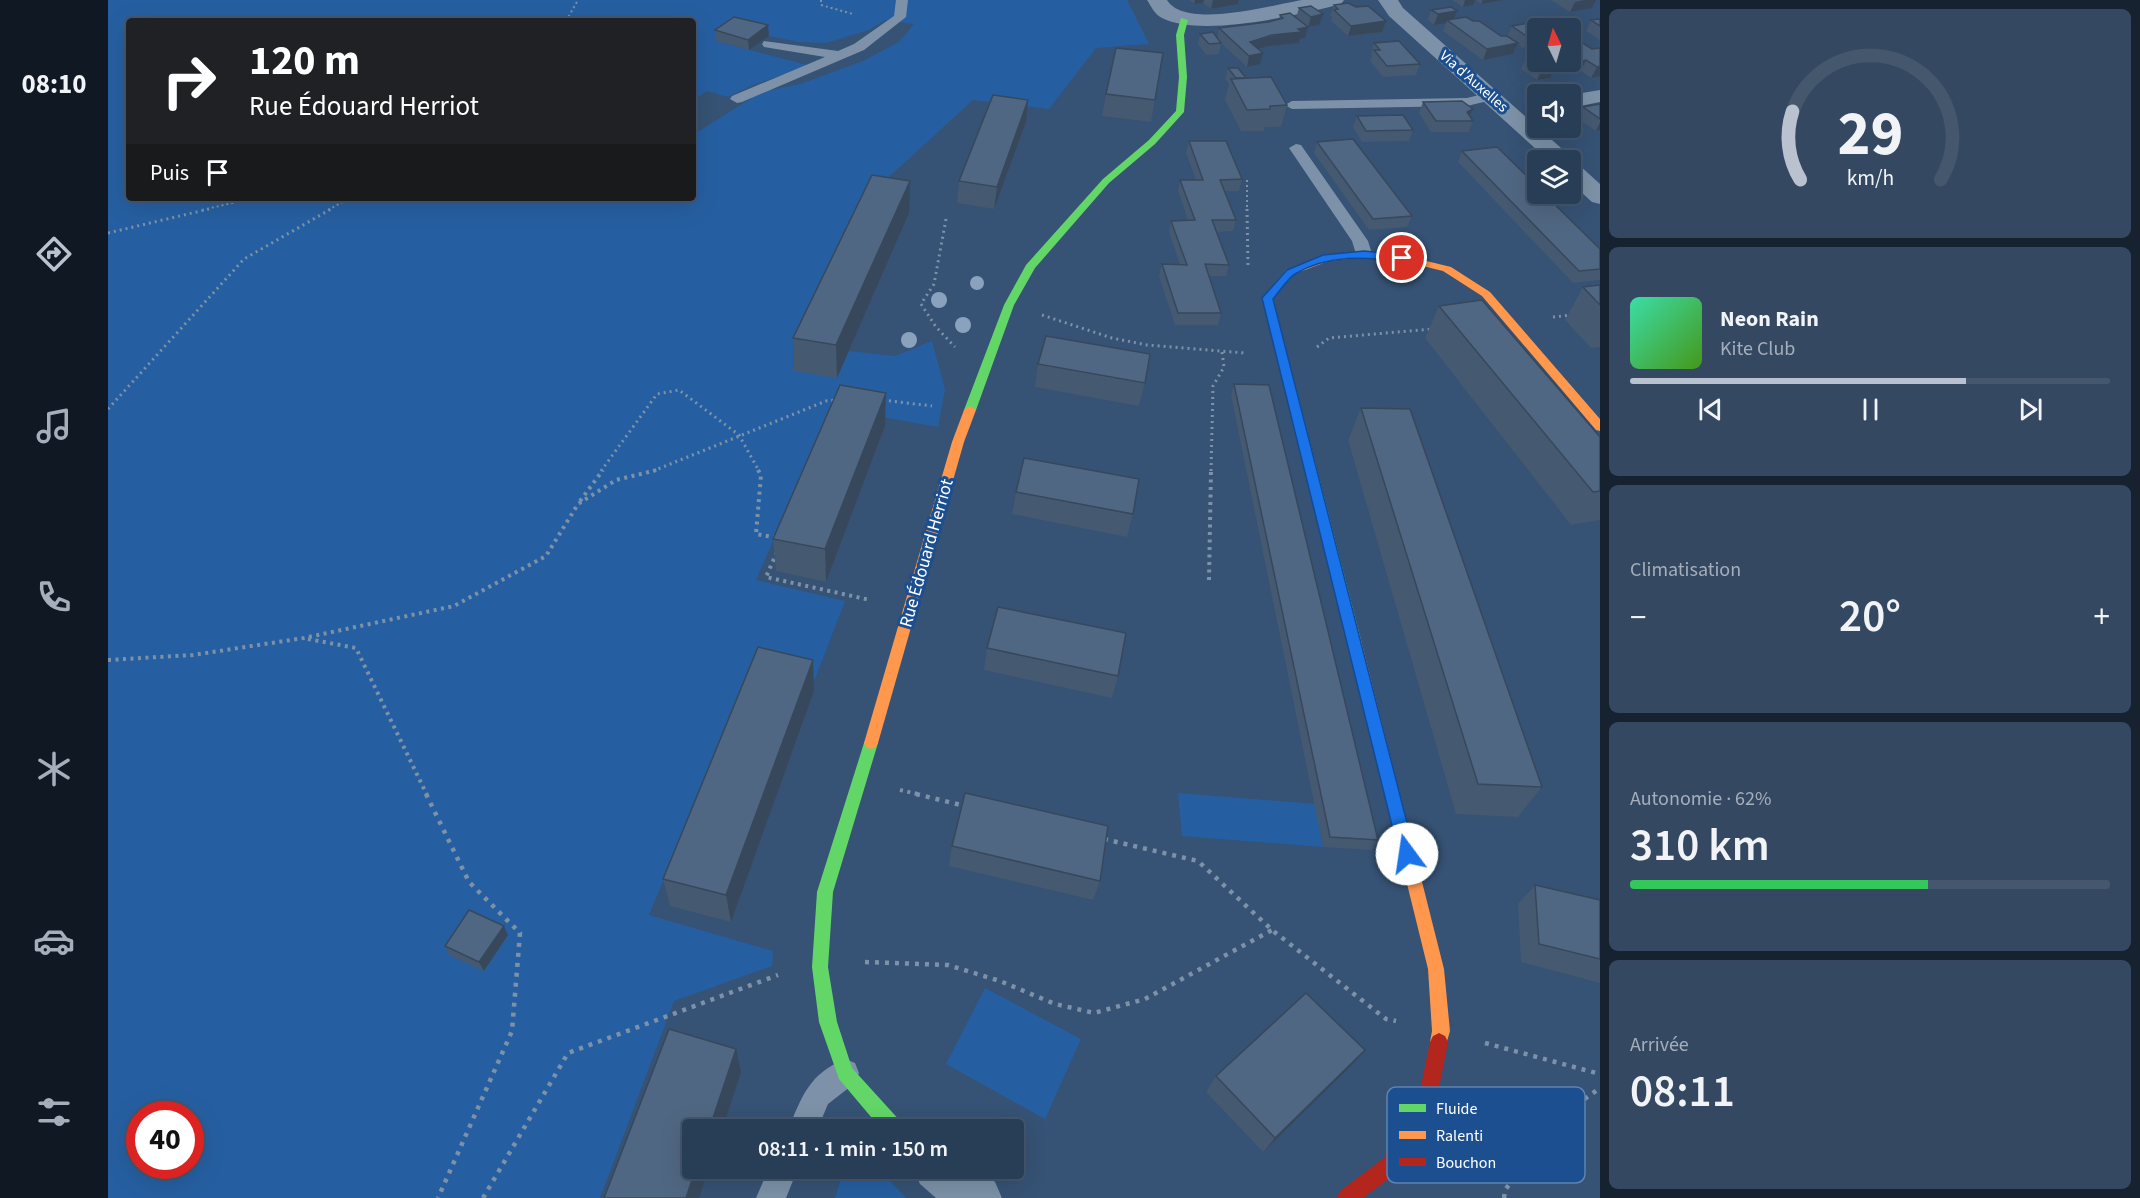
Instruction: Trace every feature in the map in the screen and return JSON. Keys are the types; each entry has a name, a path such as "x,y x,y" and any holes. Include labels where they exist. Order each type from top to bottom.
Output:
{"street":[{"path":"1157,0 1166,13 1184,20 1211,21 1334,0"},
{"name":"Via d'Auxelles","path":"1388,0 1396,12 1550,150"},
{"name":"Rue Édouard Herriot","path":"885,1119 845,1073 828,1022 820,967 825,892 860,780 958,442 1008,305 1030,267 1057,236 1106,182 1152,142 1180,112 1184,77 1180,35 1184,20"},
{"path":"1581,100 1600,96"},
{"path":"1511,114 1527,110"},
{"path":"1581,179 1600,197"},
{"path":"1430,1087 1441,1031 1436,969 1268,298 1290,272 1327,258 1364,254 1402,258 1447,269 1486,294 1600,427"},
{"path":"1347,1198 1387,1167"}],"lane":[{"path":"736,99 859,47 900,17 902,0"},
{"path":"769,44 838,55"},
{"path":"1292,105 1467,102 1491,96"},
{"path":"1296,148 1360,241 1364,254"},
{"path":"807,1119 818,1094 845,1073"},
{"path":"771,1198 779,1179"}],"path":[{"path":"568,18 578,0"},
{"path":"1247,180 1248,276 1275,290"},
{"path":"108,232 241,201"},
{"path":"108,409 244,259 345,201"},
{"path":"946,219 934,284 921,304 936,327 982,377"},
{"path":"1008,305 1112,338 1147,345 1258,354 1310,352 1329,338 1442,328"},
{"path":"1554,317 1577,314"},
{"path":"1209,580 1213,386 1224,367 1222,352"},
{"path":"108,660 192,655 304,638 454,606 546,556 578,504 657,394 679,390 739,435 761,475 756,534 783,539 766,577 910,609"},
{"path":"578,504 616,480 646,474 826,401 837,400"},
{"path":"882,400 969,411"},
{"path":"304,638 356,648 469,882 520,933 512,1031 438,1198"},
{"path":"860,780 976,808"},
{"path":"483,1198 568,1053 769,976 820,967 878,961 948,965 1000,981 1055,1004 1094,1013 1145,999 1272,930 1198,861 1092,836"},
{"path":"1585,1099 1600,1088"},
{"path":"1504,1198 1505,1190 1510,1183"}],"shaded area":[{"path":"108,0 1127,0 1149,44 1096,48 1049,109 973,100 855,208 849,351 895,356 932,341 945,389 938,427 831,408 756,580 845,601 815,679 752,665 649,915 773,951 772,966 674,1001 600,1198 108,1198"},
{"path":"1178,793 1316,804 1323,847 1182,836"},
{"path":"985,988 1081,1039 1045,1119 946,1064"},
{"path":"841,1179 888,1179 906,1198 835,1198"}],"building":[{"path":"1348,3 1356,7 1368,6 1386,21 1351,26 1334,10 1338,9 1334,5"},
{"path":"1311,6 1323,14 1311,17 1299,8"},
{"path":"1451,7 1457,11 1438,14 1431,10"},
{"path":"1290,13 1308,27 1298,29 1302,32 1272,35 1250,42 1263,53 1249,56 1219,28 1268,22 1283,18 1280,15"},
{"path":"734,17 768,25 748,40 715,30"},
{"path":"1466,17 1479,21 1501,36 1507,36 1518,43 1487,49 1447,20"},
{"path":"1600,19 1600,26 1591,20"},
{"path":"1527,23 1527,37 1512,26"},
{"path":"1213,32 1221,43 1209,44 1200,34"},
{"path":"1399,41 1420,64 1387,66 1374,50 1380,50 1374,43"},
{"path":"1581,42 1592,49 1600,48 1600,66 1597,67 1586,60 1581,61"},
{"path":"1116,48 1163,53 1155,100 1106,94"},
{"path":"1228,68 1238,68 1246,78 1236,78"},
{"path":"1271,77 1287,105 1270,106 1270,109 1247,110 1231,79"},
{"path":"993,95 1028,100 997,187 959,181"},
{"path":"1462,101 1473,109 1467,112 1473,121 1436,121 1423,102"},
{"path":"1600,104 1600,119 1583,107"},
{"path":"1403,115 1413,130 1366,131 1357,116"},
{"path":"1353,139 1412,216 1373,219 1317,142"},
{"path":"1189,141 1226,141 1242,179 1220,180 1236,220 1212,220 1229,265 1205,264 1221,313 1178,313 1162,264 1187,265 1171,221 1195,220 1180,180 1203,180"},
{"path":"1497,147 1527,176 1527,204 1554,204 1600,249 1600,269 1579,271 1462,151"},
{"path":"872,175 910,181 836,345 793,338"},
{"path":"1600,285 1600,305 1583,287"},
{"path":"1482,300 1600,437 1600,491 1593,492 1439,306"},
{"path":"1046,336 1150,354 1145,383 1038,364"},
{"path":"1234,384 1269,385 1378,840 1330,837"},
{"path":"840,385 886,393 825,549 773,539"},
{"path":"1361,408 1410,409 1542,787 1478,784"},
{"path":"1024,458 1139,479 1133,514 1016,492"},
{"path":"998,607 1126,633 1118,676 987,648"},
{"path":"758,647 813,660 726,895 663,879"},
{"path":"965,793 1108,826 1100,881 952,846"},
{"path":"1535,885 1600,900 1600,959 1539,944"},
{"path":"469,910 504,926 479,962 445,946"},
{"path":"1306,993 1365,1050 1275,1138 1216,1076"},
{"path":"669,1029 736,1049 713,1119 682,1119 682,1179 692,1179 686,1198 604,1198"}],"traffic: fast":[{"path":"970,410 1009,305 1030,267 1106,181 1152,142 1180,112 1183,77 1180,35 1184,20"},
{"path":"1274,322 1352,632"},
{"path":"871,743 825,892 820,967 828,1022 845,1073 885,1119"}],"traffic: slow":[{"path":"1274,322 1268,298 1290,272 1327,258 1364,254 1402,258 1447,269 1486,294 1600,427"},
{"path":"871,743 958,442 970,410"},
{"path":"1352,632 1436,969 1441,1031 1439,1042"}],"traffic: jam":[{"path":"1430,1087 1439,1042"},
{"path":"1347,1198 1387,1168"}],"route":[{"path":"1402,258 1364,254 1327,258 1290,272 1268,298 1407,854"}]}
